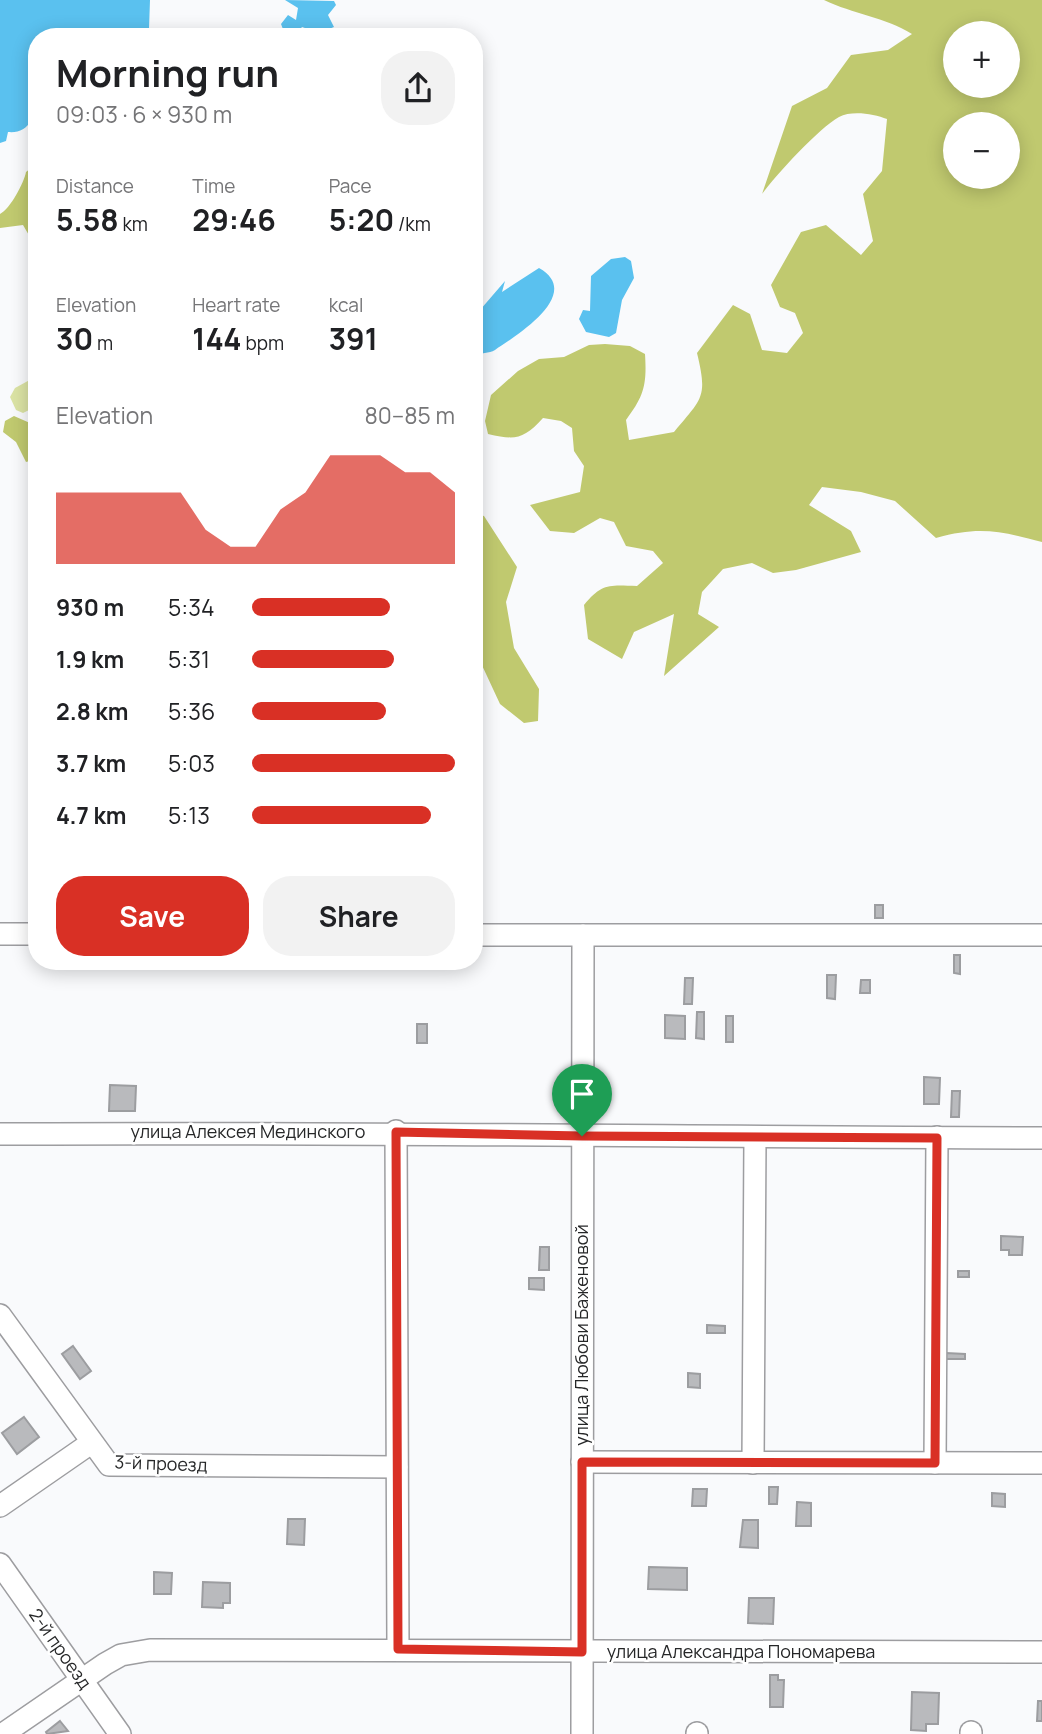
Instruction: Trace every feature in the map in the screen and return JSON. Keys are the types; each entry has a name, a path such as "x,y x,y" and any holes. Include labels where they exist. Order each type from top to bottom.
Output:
{"street":[{"path":"0,934 28,934"},
{"path":"483,935 1042,935"},
{"name":"улица Любови Баженовой","path":"582,1734 583,935"},
{"path":"396,1132 398,1649"},
{"name":"улица Алексея Мединского","path":"0,1134 396,1132 755,1138 1042,1138"},
{"path":"753,1463 755,1138"},
{"path":"935,1463 937,1138"},
{"name":"3-й проезд","path":"0,1315 91,1443 110,1465 397,1467"},
{"path":"0,1506 91,1443"},
{"path":"582,1462 1042,1463"},
{"name":"2-й проезд","path":"0,1564 120,1734"},
{"name":"улица Александра Пономарева","path":"3,1734 105,1664 135,1652 398,1649 582,1652 1042,1652"}],"green space":[{"path":"824,0 1042,0 1042,542 989,531 965,532 936,538 895,501 861,492 822,487 809,505 851,531 861,552 796,570 773,573 752,563 723,569 702,592 698,614 719,627 664,676 674,614 634,632 622,659 588,639 584,605 601,589 619,585 637,586 663,563 653,551 626,546 614,522 600,518 574,533 550,531 530,505 580,492 584,466 574,451 572,428 561,421 543,418 530,431 518,436 488,434 485,421 491,395 518,371 539,359 564,357 589,345 630,346 645,354 645,374 643,390 626,420 629,440 674,432 691,412 702,389 697,353 733,305 750,314 762,350 787,353 803,333 795,313 780,307 771,285 801,232 826,225 861,255 873,241 863,194 882,171 887,119 863,114 839,117 787,164 762,194 792,106 827,88 851,55 888,50 912,34 891,23"},
{"path":"28,170 28,234 23,225 0,228 0,214 16,195"},
{"path":"28,381 28,410 23,413 16,410 10,397 15,388"},
{"path":"14,416 28,422 28,461 16,442 3,432 5,421"},
{"path":"483,516 517,567 506,602 514,648 539,689 538,721 524,723 500,704 483,667"}],"water":[{"path":"0,0 150,0 149,28 28,28 28,125 21,130 8,132 6,141 0,143"},
{"path":"285,0 334,1 336,5 328,15 334,27 283,28 281,24 288,15 296,20 298,8"},
{"path":"625,257 631,261 634,278 622,300 616,333 609,337 586,332 579,319 583,310 590,311 591,276 611,259"},
{"path":"539,268 551,278 554,290 550,302 529,325 493,351 483,353 483,307 505,281 502,292"}],"building":[{"path":"875,905 883,905 883,918 875,918"},
{"path":"954,955 960,955 960,974 954,973"},
{"path":"827,975 836,975 835,999 827,998"},
{"path":"685,978 693,978 692,1004 684,1004"},
{"path":"861,980 870,980 870,993 860,993"},
{"path":"697,1012 704,1012 704,1039 696,1038"},
{"path":"665,1015 685,1016 685,1039 665,1038"},
{"path":"726,1016 733,1016 733,1042 726,1042"},
{"path":"417,1024 427,1024 427,1043 417,1043"},
{"path":"924,1077 940,1078 939,1104 924,1104"},
{"path":"110,1085 136,1086 135,1111 109,1111"},
{"path":"952,1091 960,1091 959,1117 951,1117"},
{"path":"1001,1236 1023,1237 1022,1255 1009,1255 1009,1250 1001,1250"},
{"path":"540,1247 549,1247 549,1270 539,1270"},
{"path":"958,1271 969,1271 969,1277 958,1277"},
{"path":"529,1278 544,1278 544,1290 529,1289"},
{"path":"707,1325 725,1326 725,1333 707,1333"},
{"path":"73,1346 91,1371 80,1379 62,1354"},
{"path":"946,1353 965,1354 965,1359 945,1359"},
{"path":"688,1373 700,1374 700,1388 688,1387"},
{"path":"24,1417 39,1437 17,1454 2,1433"},
{"path":"769,1487 778,1487 777,1504 769,1504"},
{"path":"693,1489 707,1489 706,1506 692,1506"},
{"path":"992,1493 1005,1494 1005,1507 992,1506"},
{"path":"797,1502 811,1503 811,1526 796,1526"},
{"path":"288,1519 305,1519 304,1545 287,1544"},
{"path":"743,1520 758,1520 758,1548 740,1547"},
{"path":"649,1567 687,1568 687,1590 648,1589"},
{"path":"154,1572 172,1573 171,1594 154,1594"},
{"path":"203,1582 230,1583 230,1603 223,1603 223,1608 202,1607"},
{"path":"749,1598 774,1598 773,1624 748,1623"},
{"path":"770,1675 778,1675 778,1680 784,1680 783,1707 770,1707"},
{"path":"912,1692 939,1693 938,1724 926,1724 926,1731 911,1730"},
{"path":"1038,1701 1042,1701 1042,1721 1037,1721"},
{"path":"60,1721 68,1731 47,1734 46,1732"}],"route":[{"path":"396,1132 582,1136 937,1138 935,1463 582,1462 582,1652 398,1649 396,1132"}]}
